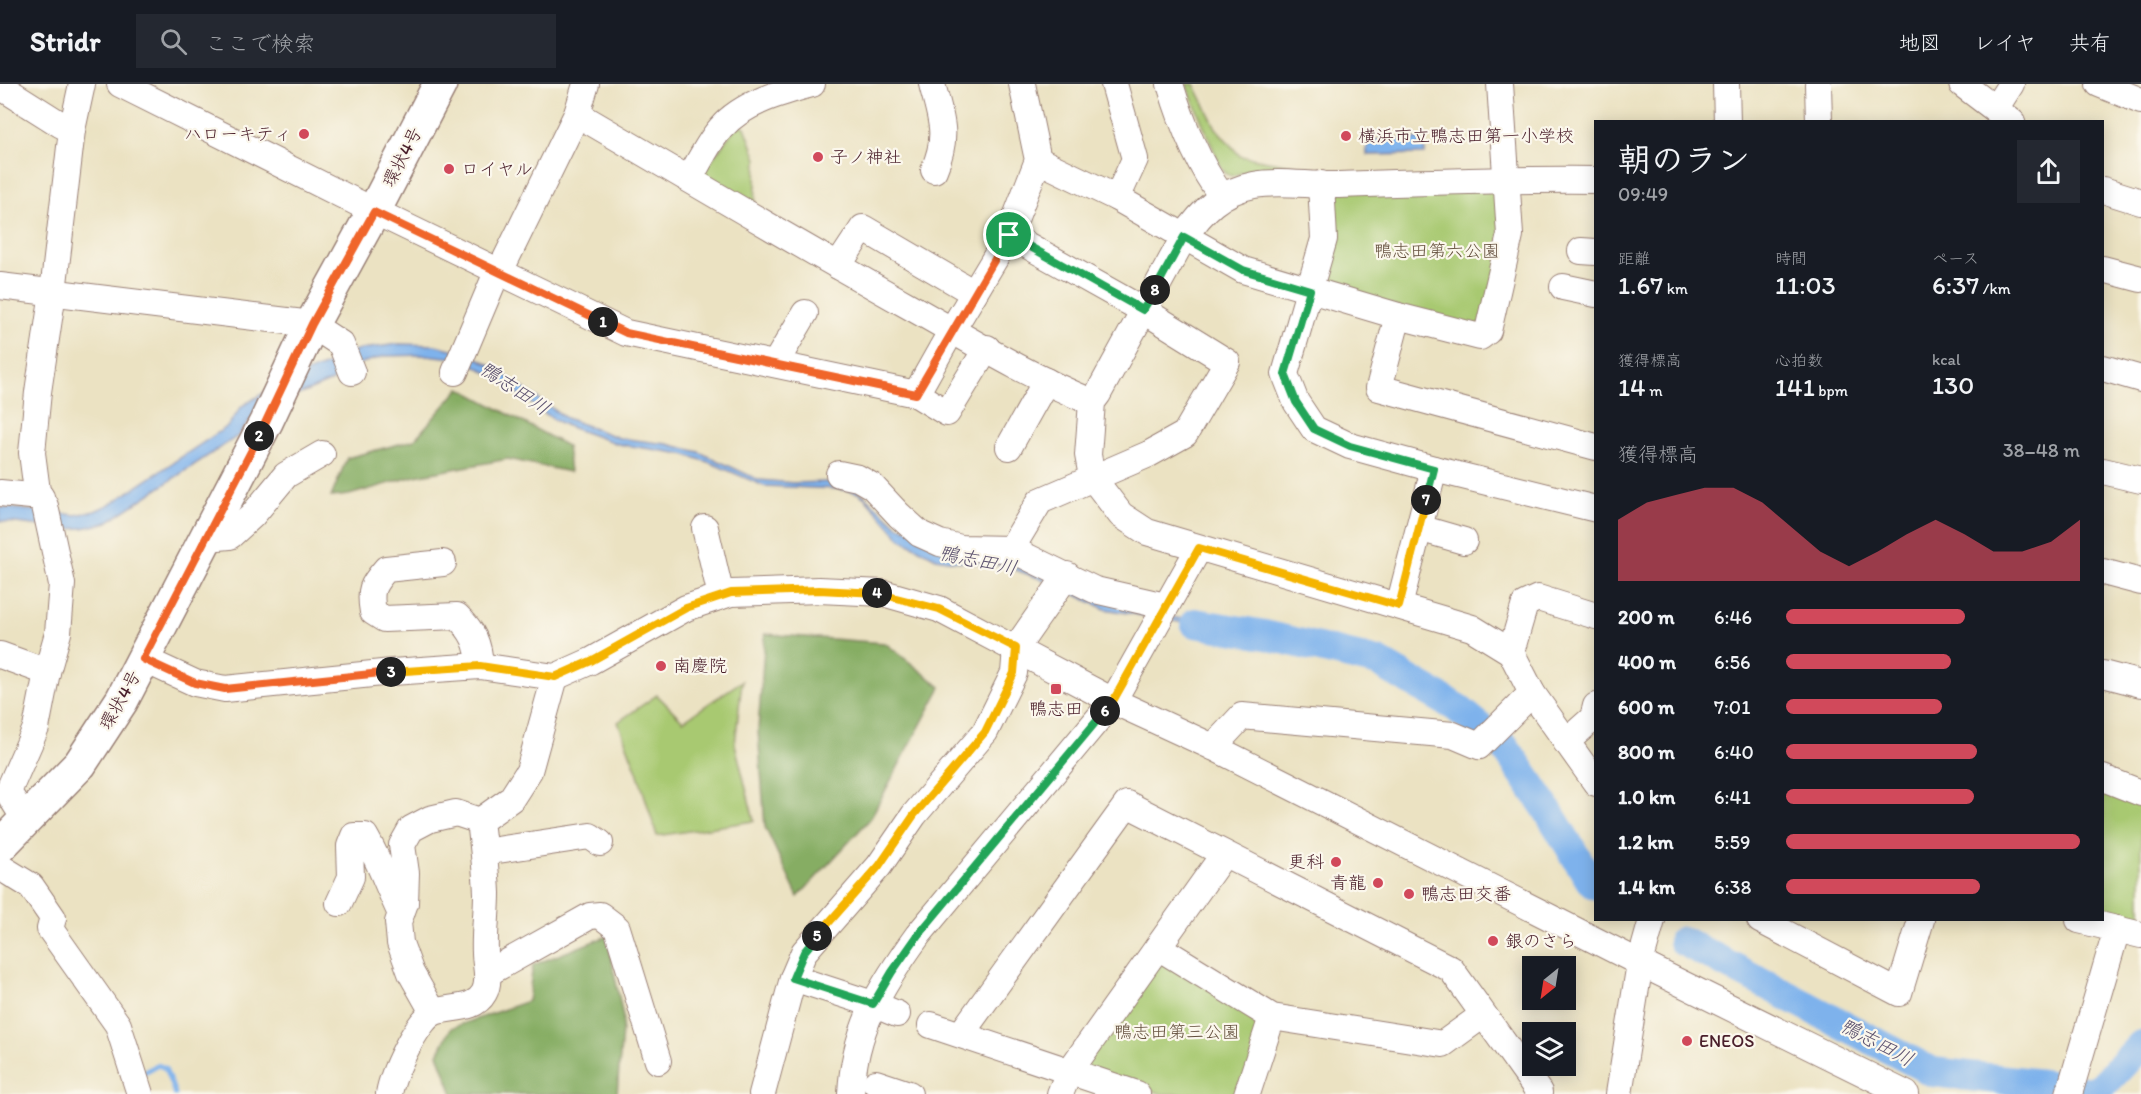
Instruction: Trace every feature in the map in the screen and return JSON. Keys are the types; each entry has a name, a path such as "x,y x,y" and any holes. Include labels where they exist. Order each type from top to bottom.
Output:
{"main road":[{"name":"環状4号","path":"0,846 80,764 122,700 266,422 312,325 374,212 431,87"}],"street":[{"path":"26,821 8,792 9,768 36,728 47,672 58,633 62,584 46,511 37,491 32,453 72,130 82,84"},
{"path":"456,369 498,270 504,263 577,114 586,84"},
{"path":"689,179 721,127 750,105 812,84"},
{"path":"932,84 944,132 936,171"},
{"path":"916,394 1009,235 1038,160 1022,84"},
{"path":"1113,84 1135,159 1117,198"},
{"path":"1170,84 1208,178 1222,196"},
{"path":"1038,160 1117,198 1243,270 1398,316 1480,337 1488,331 1510,235 1500,84"},
{"path":"1726,84 1727,120"},
{"path":"1818,84 1819,120"},
{"path":"1962,84 2003,115 2011,84"},
{"path":"2099,84 2141,101"},
{"path":"126,85 374,212 626,333 916,394 947,413 987,348"},
{"path":"0,87 72,130"},
{"path":"577,114 952,330 1046,381 1092,402"},
{"path":"1594,180 1508,179 1331,185 1255,184 1222,196 1198,216 1184,237 1092,402 1088,455 1092,477 1121,515 1147,532 1472,628 1511,652 1532,693 1594,780"},
{"path":"1321,184 1324,239 1285,374 1296,402 1314,429 1350,446 1594,509"},
{"path":"2104,190 2141,202"},
{"path":"838,266 863,228 974,293"},
{"path":"1009,235 1143,310 1227,362 1185,434 1149,454 1040,501 1011,549"},
{"path":"2104,269 2141,279"},
{"path":"0,286 312,325 341,344 352,372"},
{"path":"1563,287 1594,294"},
{"path":"775,364 805,314"},
{"path":"1398,316 1379,388 1594,446"},
{"path":"2104,368 2141,379"},
{"path":"1009,447 1046,381"},
{"path":"207,538 230,536 252,516 286,475 322,454"},
{"path":"1399,606 1434,469"},
{"path":"2104,471 2141,480"},
{"path":"839,474 858,478 873,486 898,515 920,534 940,543 961,548 1011,549 1063,582 1165,606"},
{"path":"0,493 46,511"},
{"path":"705,528 720,596"},
{"path":"1419,528 1464,541"},
{"path":"851,1094 860,1040 873,1004 892,972 918,935 1113,701 1199,548"},
{"path":"443,563 386,569 376,581 370,594 373,612 384,619 457,615 470,628 479,648 480,666"},
{"path":"2104,572 2141,582"},
{"path":"762,1094 793,978 804,952 879,866 914,815 985,732 1014,673 1016,648 1063,582"},
{"path":"143,659 195,683 225,689 392,672 480,666 555,677 591,661 686,608 731,593 819,590 883,593 939,609 1113,701 1213,747 1640,963 1906,1094"},
{"path":"1511,652 1525,604 1538,598 1594,615"},
{"path":"0,655 47,672"},
{"path":"2104,674 2141,684"},
{"path":"480,820 511,799 530,771 555,677"},
{"path":"1213,747 1242,716 1453,735 1479,747 1532,693"},
{"path":"1566,741 1593,718 1594,714"},
{"path":"2104,778 2141,793"},
{"path":"961,1034 1127,804 1451,969 1539,1094"},
{"path":"433,1012 411,973 400,943 398,922 405,903 406,873 402,845 411,829 430,819 456,813 480,820"},
{"path":"389,1094 399,1061 417,1030 433,1012 476,1003 484,993 488,973 485,955 487,894 480,820"},
{"path":"339,903 351,877 350,846 354,836 365,836 380,862 401,914"},
{"path":"484,852 590,836 600,843"},
{"path":"1065,1083 1224,854"},
{"path":"0,867 31,886 53,918 50,929 118,1025 140,1094"},
{"path":"488,973 591,916 600,915 617,928 658,1061"},
{"path":"1619,1094 1640,963 1652,921"},
{"path":"1762,921 1899,993 1921,921"},
{"path":"2071,1086 2129,932 2083,921"},
{"path":"1158,947 1272,1017 1443,1044 1483,1015"},
{"path":"793,978 897,1014"},
{"path":"1247,1094 1272,1017"},
{"path":"931,1025 961,1034 1065,1083 1137,1094"},
{"path":"876,1083 909,1094"}],"green space":[{"path":"1186,84 1194,84 1216,128 1240,156 1318,170 1252,170 1231,176 1225,173"},
{"path":"738,124 745,127 757,159 755,208 699,177"},
{"name":"鴨志田第六公園","path":"1331,185 1497,190 1503,249 1482,321 1472,328 1317,284"},
{"path":"460,388 567,446 570,472 508,459 415,476 349,495 331,497 347,458 414,440"},
{"path":"765,634 885,643 941,687 870,819 798,897 765,827 758,730"},
{"path":"742,681 735,744 754,821 657,836 637,771 618,722 657,695 683,721"},
{"path":"2104,789 2113,791 2141,806 2141,925 2104,916"},
{"path":"607,936 623,1017 617,1094 453,1094 438,1054 451,1028 528,1001 533,965"},
{"name":"鴨志田第三公園","path":"1158,947 1272,1017 1247,1094 1162,1094 1081,1067"}],"water":[{"path":"1425,139 1425,154 1367,155 1367,140"},
{"path":"398,344 435,345 471,354 566,418 619,438 667,444 699,452 759,480 793,483 831,482 854,486 898,526 1005,560 1139,609 1203,624 1236,628 1236,632 1105,609 1049,582 1005,566 936,558 901,539 858,493 840,489 764,486 711,463 683,454 618,444 553,419 493,376 469,362 426,355 385,356 362,363 347,369 332,381 265,409 250,420 238,436 106,523 66,529 0,521 0,507 76,515 95,511 112,503 228,426 242,406 265,392 356,350"}],"waterway":[{"name":"鴨志田川","path":"1195,623 1265,635 1378,662 1456,707 1480,727"},
{"name":"鴨志田川","path":"1505,747 1594,883"},
{"name":"鴨志田川","path":"1683,941 1933,1072 2043,1084 2091,1092 2101,1087 2141,1045"},
{"path":"140,1074 158,1065 165,1068 175,1094"}],"place":[{"name":"ハローキティ","path":"304,134"},
{"name":"横浜市立鴨志田第一小学校","path":"1346,136"},
{"name":"子ノ神社","path":"818,157"},
{"name":"ロイヤル","path":"449,169"},
{"name":"南慶院","path":"661,666"},
{"name":"鴨志田","path":"1056,689"},
{"name":"更科","path":"1336,862"},
{"name":"青龍","path":"1378,883"},
{"name":"鴨志田交番","path":"1409,894"},
{"name":"銀のさら","path":"1493,941"},
{"name":"ENEOS","path":"1687,1041"}],"route":[{"path":"374,212 626,333 916,394 1009,235 1143,310 1184,237 1243,270 1310,290 1285,374 1296,402 1314,429 1350,446 1434,469 1399,606 1199,548 1113,701 918,935 873,1004 793,978 804,952 879,866 914,815 975,746 985,732 1014,673 1016,648 939,609 883,593 819,590 731,593 686,608 591,661 555,677 480,666 392,672 225,689 195,683 143,659 266,422 312,324 374,212"}]}
